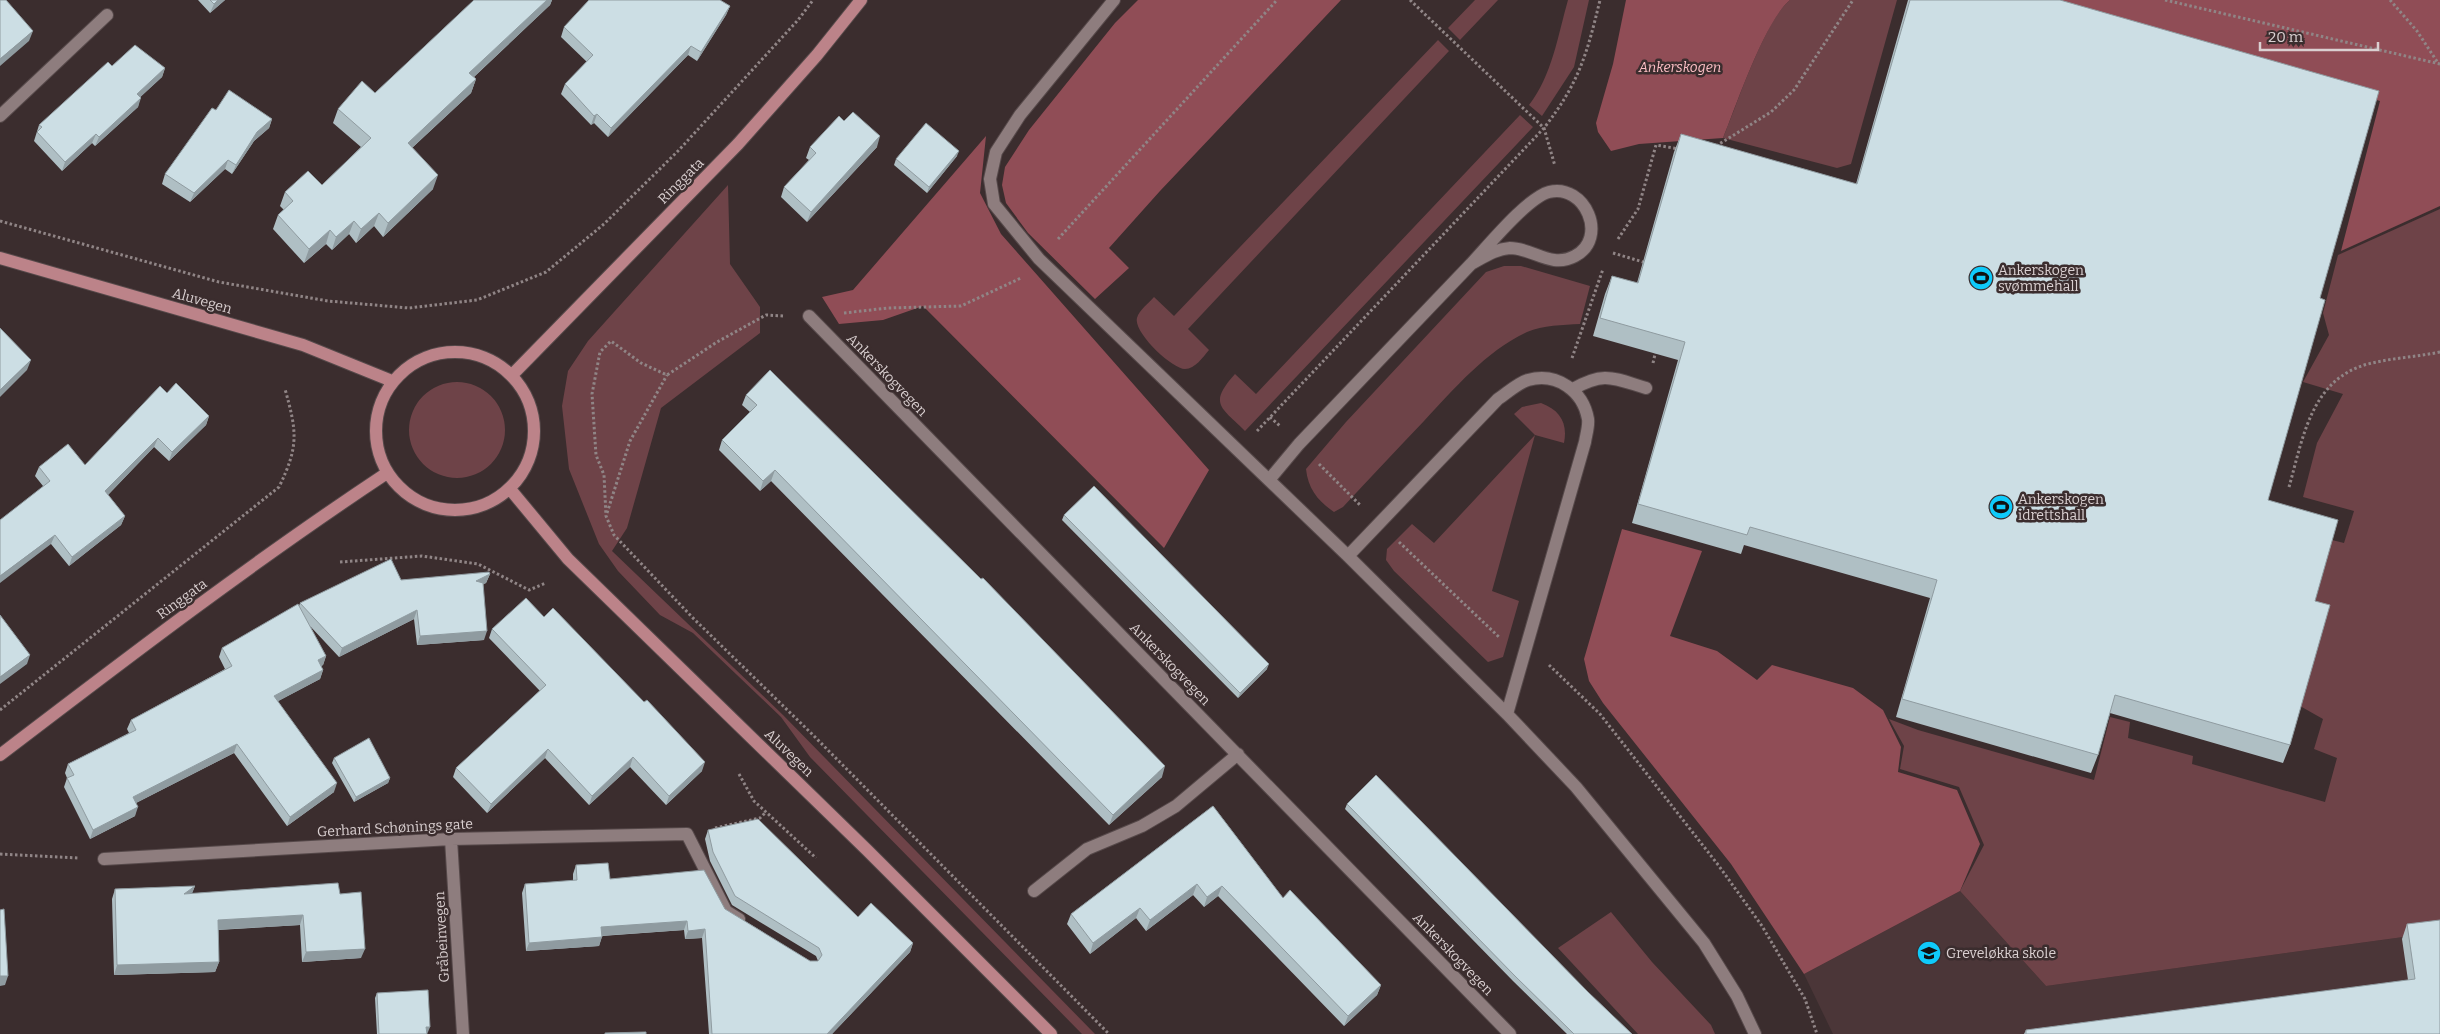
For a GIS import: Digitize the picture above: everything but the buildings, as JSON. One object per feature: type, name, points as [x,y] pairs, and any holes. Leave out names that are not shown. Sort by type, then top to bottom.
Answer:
[{"type":"main road","name":"Ringgata","points":[[512,374],[738,144],[817,55],[861,0]]},
{"type":"main road","name":"Aluvegen","points":[[0,258],[303,345],[392,381]]},
{"type":"main road","points":[[448,351],[463,351],[490,359],[512,374],[530,402],[535,429],[526,467],[510,489],[481,507],[454,511],[418,502],[395,483],[387,473],[379,456],[375,428],[379,406],[392,381],[421,359],[448,351]]},
{"type":"main road","name":"Ringgata","points":[[0,755],[124,660],[302,530],[387,473]]},
{"type":"main road","name":"Aluvegen","points":[[510,489],[568,558],[874,857],[1051,1034]]},
{"type":"street","points":[[1114,0],[1020,115],[996,152],[990,179],[994,204],[1039,259],[1348,556],[1507,714],[1576,787],[1704,943],[1737,996],[1755,1034]]},
{"type":"street","points":[[0,116],[107,15]]},
{"type":"street","points":[[1268,480],[1299,444],[1472,264],[1537,198],[1549,192],[1563,192],[1576,197],[1586,206],[1591,219],[1591,233],[1586,245],[1577,256],[1564,261],[1551,261],[1511,248],[1493,251],[1472,264]]},
{"type":"street","name":"Ankerskogvegen","points":[[809,316],[1510,1034]]},
{"type":"street","points":[[1568,386],[1606,376],[1646,388]]},
{"type":"street","points":[[1348,556],[1498,398],[1527,380],[1550,379],[1568,386],[1583,403],[1588,421],[1585,442],[1507,714]]},
{"type":"street","points":[[1034,891],[1087,849],[1142,826],[1176,806],[1238,754]]},
{"type":"street","points":[[688,834],[726,911],[749,925]]},
{"type":"street","name":"Gerhard Schønings gate","points":[[104,859],[452,839],[688,834]]},
{"type":"street","name":"Gråbeinvegen","points":[[452,839],[463,1034]]},
{"type":"path","points":[[0,221],[219,282],[328,301],[409,308],[477,300],[546,272],[604,224],[679,150],[798,20],[813,0]]},
{"type":"path","points":[[1039,259],[1276,0]]},
{"type":"path","points":[[1410,0],[1544,128],[1563,192]]},
{"type":"path","points":[[1239,452],[1544,128],[1563,104],[1578,77],[1589,44],[1600,0]]},
{"type":"path","points":[[1714,147],[1771,112],[1794,90],[1853,0]]},
{"type":"path","points":[[2165,0],[2440,64]]},
{"type":"path","points":[[2390,0],[2417,31],[2440,64]]},
{"type":"path","points":[[1609,252],[1638,209],[1656,145],[1681,149]]},
{"type":"path","points":[[1568,386],[1596,287]]},
{"type":"path","points":[[611,341],[600,352],[592,394],[596,455],[604,475],[606,516],[614,535],[692,617],[813,735],[1109,1034]]},
{"type":"path","points":[[2289,487],[2306,427],[2315,404],[2326,388],[2341,376],[2367,364],[2440,352]]},
{"type":"path","points":[[606,516],[630,441],[667,375]]},
{"type":"path","points":[[0,710],[279,487],[291,462],[295,426],[285,389]]},
{"type":"path","points":[[1270,417],[1498,636],[1552,667],[1600,714],[1651,777],[1762,926],[1805,999],[1817,1034]]},
{"type":"path","points":[[340,562],[422,556],[478,564],[529,590],[546,583]]},
{"type":"path","points":[[739,774],[754,801],[816,858]]},
{"type":"path","points":[[688,834],[760,818],[766,812]]},
{"type":"path","points":[[0,854],[104,859]]},
{"type":"shaded area","points":[[1475,0],[1498,0],[1460,40],[1448,28]]},
{"type":"shaded area","points":[[1568,0],[1589,0],[1574,67],[1542,116],[1529,105],[1537,94],[1549,68]]},
{"type":"shaded area","points":[[1790,0],[1897,0],[1851,164],[1837,168],[1723,138],[1761,44],[1780,11]]},
{"type":"shaded area","points":[[1438,40],[1449,51],[1188,329],[1209,350],[1195,365],[1185,369],[1163,357],[1147,340],[1137,324],[1138,315],[1142,309],[1154,297],[1174,316]]},
{"type":"shaded area","points":[[1520,115],[1533,127],[1245,431],[1221,405],[1222,392],[1235,374],[1256,394]]},
{"type":"shaded area","points":[[728,185],[730,264],[760,307],[760,333],[661,408],[627,528],[612,551],[783,715],[1095,1034],[1082,1034],[810,757],[781,717],[693,633],[660,615],[618,571],[599,544],[569,469],[562,406],[568,371],[588,341]]},
{"type":"shaded area","points":[[2440,209],[2440,932],[2046,986],[1960,891],[1984,845],[1959,787],[1900,769],[1904,746],[1889,719],[1918,730],[2094,780],[2110,717],[2130,722],[2128,738],[2193,756],[2192,764],[2325,802],[2337,758],[2314,749],[2323,719],[2300,706],[2310,620],[2332,540],[2344,543],[2354,511],[2303,497],[2317,443],[2343,394],[2303,382],[2329,335],[2323,313],[2338,255]]},
{"type":"shaded area","points":[[1504,266],[1521,266],[1590,286],[1580,324],[1533,330],[1498,349],[1459,383],[1343,507],[1334,512],[1315,494],[1309,483],[1306,469],[1346,422],[1486,272]]},
{"type":"shaded area","points":[[457,382],[475,386],[491,396],[501,412],[505,430],[501,448],[491,464],[475,474],[457,478],[439,474],[423,464],[413,448],[409,430],[413,412],[423,396],[439,386]]},
{"type":"shaded area","points":[[1541,403],[1553,409],[1561,418],[1565,429],[1564,443],[1535,435],[1514,414],[1522,407]]},
{"type":"shaded area","points":[[1535,435],[1492,591],[1519,601],[1503,657],[1488,662],[1394,571],[1386,560],[1387,549],[1412,524],[1434,543]]},
{"type":"shaded area","name":"Greveløkka skole","points":[[1960,891],[2046,986],[2440,932],[2440,1034],[1833,1034],[1804,974]]},
{"type":"shaded area","points":[[1611,912],[1652,962],[1711,1025],[1715,1034],[1638,1034],[1558,948]]},
{"type":"green space","points":[[1138,0],[1341,0],[1160,191],[1109,248],[1129,268],[1095,299],[1028,233],[1006,203],[1002,185],[1005,167],[1029,130],[1115,23]]},
{"type":"green space","name":"Ankerskogen","points":[[1626,0],[1790,0],[1780,11],[1761,44],[1723,138],[1639,144],[1611,151],[1598,132],[1596,123],[1613,64]]},
{"type":"green space","points":[[2031,0],[2440,0],[2440,206],[2341,251],[2380,101]]},
{"type":"green space","points":[[986,136],[980,193],[1001,234],[1209,470],[1164,548],[923,306],[883,320],[839,324],[822,297],[853,290]]},
{"type":"green space","points":[[1622,529],[1702,551],[1670,636],[1717,651],[1757,680],[1772,665],[1853,688],[1883,710],[1901,747],[1898,772],[1957,790],[1980,844],[1960,891],[1804,974],[1731,864],[1603,703],[1589,681],[1584,659]]},
{"type":"place","name":"Ankerskogen svømmehall","points":[[1981,278]]},
{"type":"place","name":"Ankerskogen idrettshall","points":[[2001,507]]},
{"type":"place","name":"Greveløkka skole","points":[[1929,953]]}]
